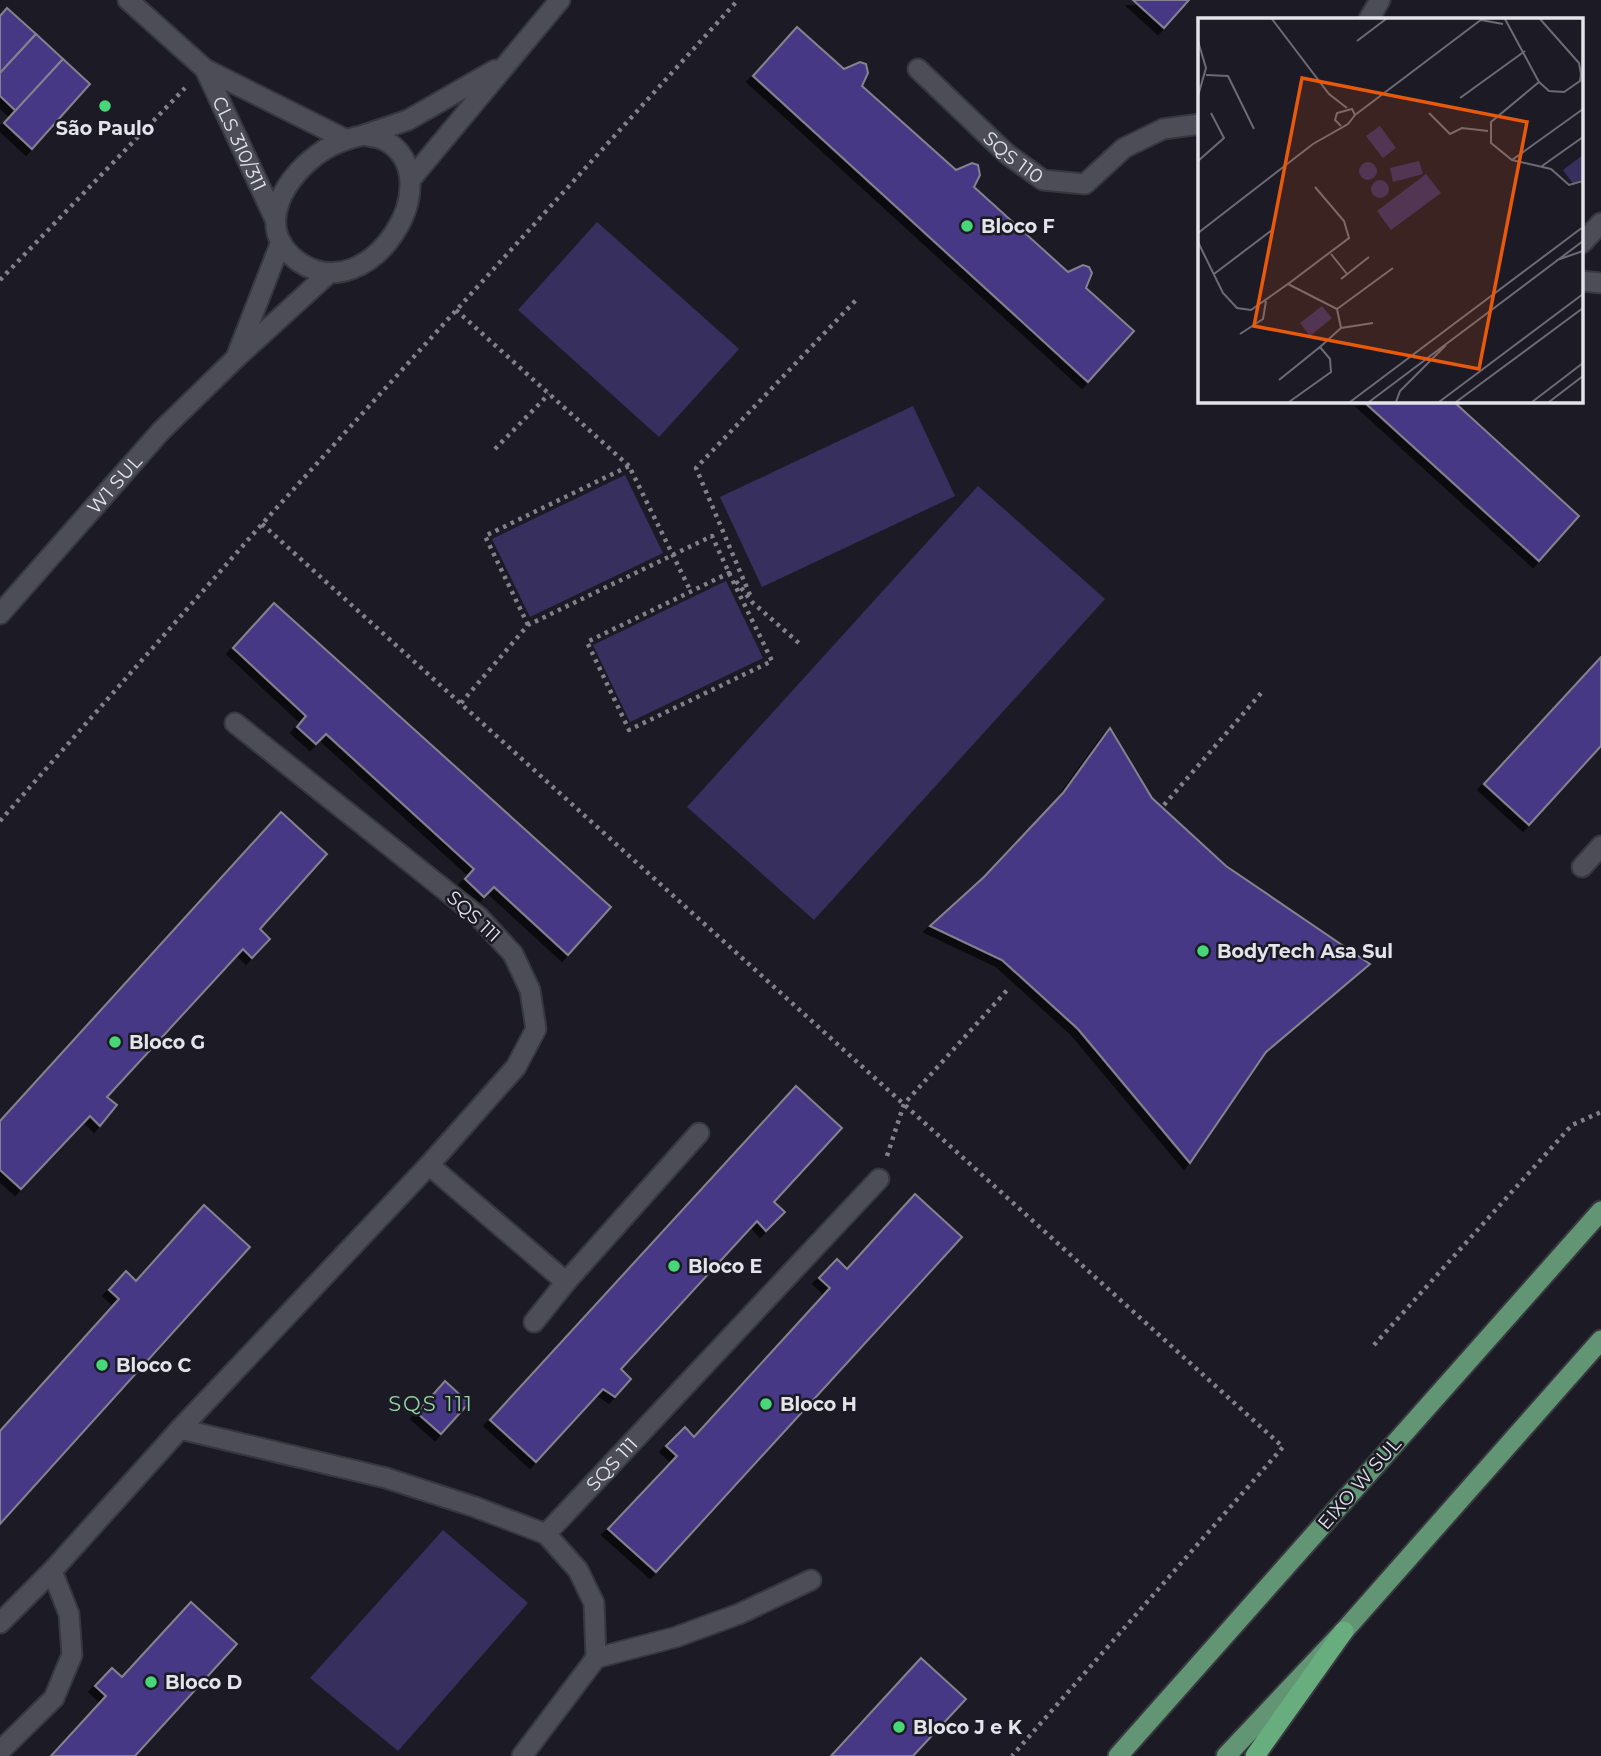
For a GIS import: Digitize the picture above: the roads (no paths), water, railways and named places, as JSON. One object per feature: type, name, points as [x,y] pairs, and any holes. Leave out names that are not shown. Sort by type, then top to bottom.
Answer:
[{"type":"highway","points":[[1255,1756],[1344,1630]]},
{"type":"main road","name":"EIXO W SUL","points":[[1118,1756],[1601,1211]]},
{"type":"main road","points":[[1226,1756],[1344,1630],[1601,1340]]},
{"type":"street","name":"CLS 310/311","points":[[128,0],[205,69],[354,137]]},
{"type":"street","points":[[411,179],[560,0]]},
{"type":"street","points":[[1370,18],[1380,0]]},
{"type":"street","points":[[354,137],[384,140],[397,150],[411,179],[407,207],[397,231],[378,253],[356,269],[329,273],[309,269],[293,257],[281,242],[274,217],[285,189],[302,169],[323,151],[354,137],[408,120],[505,64]]},
{"type":"street","name":"CLS 310/311","points":[[205,69],[274,217]]},
{"type":"street","name":"SQS 110","points":[[918,69],[1007,154],[1043,180],[1085,184],[1125,148],[1163,129],[1198,124]]},
{"type":"street","points":[[1584,241],[1601,223]]},
{"type":"street","name":"W1 SUL","points":[[235,359],[281,242]]},
{"type":"street","name":"W1 SUL","points":[[0,614],[161,431],[329,273]]},
{"type":"street","name":"SQS 111","points":[[0,1623],[52,1571],[180,1429],[429,1165],[516,1067],[536,1029],[530,990],[513,954],[480,917],[235,723]]},
{"type":"street","points":[[1583,867],[1601,846]]},
{"type":"street","points":[[534,1322],[566,1282],[699,1133]]},
{"type":"street","points":[[429,1165],[566,1282]]},
{"type":"street","name":"SQS 111","points":[[546,1534],[879,1179]]},
{"type":"street","points":[[180,1429],[386,1478],[546,1534],[578,1570],[594,1603],[597,1658]]},
{"type":"street","points":[[0,1751],[54,1698],[72,1655],[69,1614],[52,1571]]},
{"type":"street","points":[[522,1756],[597,1658],[676,1637],[739,1614],[811,1580]]},
{"type":"place","name":"São Paulo","points":[[105,106]]},
{"type":"place","name":"Bloco F","points":[[967,226]]},
{"type":"place","name":"BodyTech Asa Sul","points":[[1203,951]]},
{"type":"place","name":"Bloco G","points":[[115,1042]]},
{"type":"place","name":"Bloco E","points":[[674,1266]]},
{"type":"place","name":"Bloco C","points":[[102,1365]]},
{"type":"place","name":"Bloco H","points":[[766,1404]]},
{"type":"place","name":"Bloco D","points":[[151,1682]]},
{"type":"place","name":"Bloco J e K","points":[[899,1727]]},
{"type":"district","name":"SQS 111","points":[[431,1404]]}]
